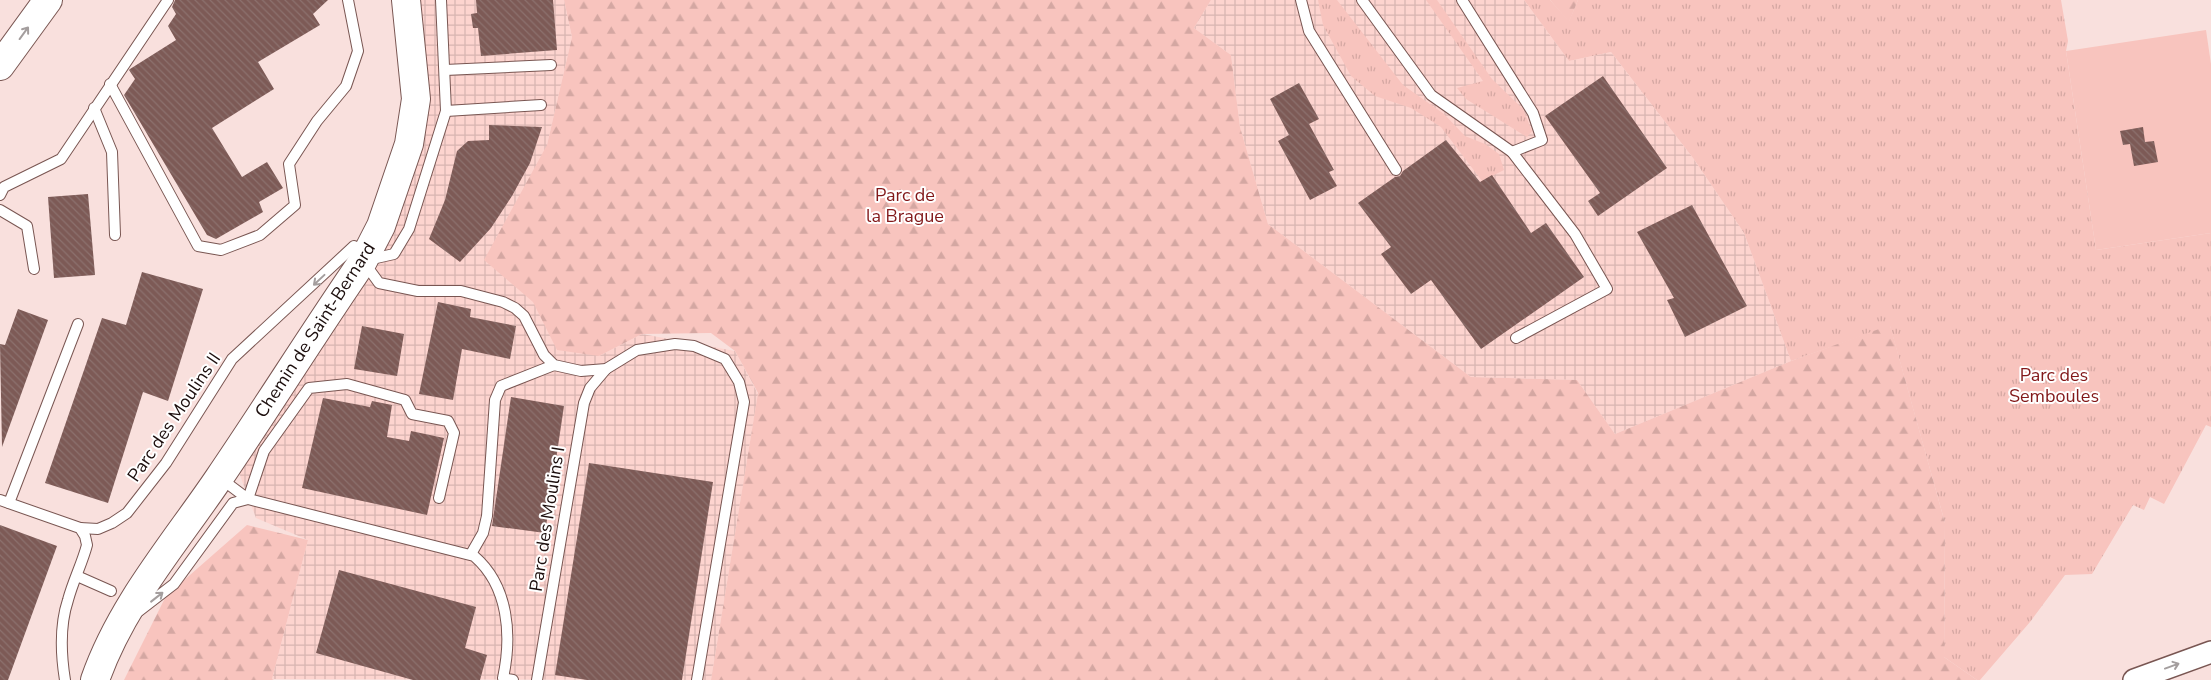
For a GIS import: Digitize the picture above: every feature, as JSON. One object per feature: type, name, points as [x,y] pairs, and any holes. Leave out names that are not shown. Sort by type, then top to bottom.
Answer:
[{"type":"main road","points":[[0,66],[48,0]]},
{"type":"main road","name":"Chemin de Saint-Bernard","points":[[359,253],[386,171],[400,100],[393,0]]},
{"type":"main road","name":"Chemin de Saint-Bernard","points":[[95,680],[118,627],[123,595],[146,569],[187,497],[217,465],[359,253],[381,226],[409,144],[416,99],[406,0]]},
{"type":"street","points":[[2134,680],[2211,653]]},
{"type":"lane","points":[[0,195],[4,187],[61,159],[168,0]]},
{"type":"lane","points":[[110,84],[198,246],[221,250],[260,235],[295,205],[289,164],[317,121],[346,86],[358,51],[348,0]]},
{"type":"lane","points":[[359,253],[394,254],[409,229],[446,111],[442,0]]},
{"type":"lane","points":[[1301,0],[1310,31],[1396,170]]},
{"type":"lane","points":[[1362,0],[1431,96],[1512,152],[1575,234],[1606,289],[1516,338]]},
{"type":"lane","points":[[1462,0],[1533,113],[1542,140],[1512,152]]},
{"type":"lane","points":[[445,70],[551,65]]},
{"type":"lane","points":[[446,111],[541,105]]},
{"type":"lane","points":[[94,108],[112,152],[115,235]]},
{"type":"lane","points":[[0,210],[27,226],[34,268]]},
{"type":"lane","points":[[359,253],[379,284],[418,291],[461,291],[503,302],[515,308],[524,316],[544,355],[554,365],[580,371],[606,369],[637,350],[675,344],[694,346],[725,359],[739,382],[744,402],[697,680]]},
{"type":"lane","name":"Parc des Moulins II","points":[[4,501],[80,528],[98,529],[112,523],[127,513],[166,463],[232,359],[359,253]]},
{"type":"lane","points":[[4,501],[78,324]]},
{"type":"lane","points":[[118,627],[174,584],[234,503],[248,499],[471,554],[483,533],[487,516],[495,400],[501,386],[554,365]]},
{"type":"lane","name":"Parc des Moulins I","points":[[537,680],[584,403],[590,388],[606,369]]},
{"type":"lane","points":[[248,499],[264,451],[309,388],[347,384],[405,400],[412,414],[448,421],[454,433],[440,498]]},
{"type":"lane","points":[[217,465],[248,499]]},
{"type":"lane","points":[[65,680],[62,653],[63,621],[67,600],[87,545],[86,536],[80,528]]},
{"type":"lane","name":"Parc des Moulins I","points":[[471,554],[485,565],[499,589],[508,633],[506,679]]},
{"type":"lane","points":[[77,576],[123,595]]},
{"type":"shaded area","points":[[414,0],[564,0],[572,37],[547,145],[599,356],[642,334],[735,351],[758,394],[711,680],[272,679],[308,540],[256,518],[238,470],[387,232]]},
{"type":"shaded area","points":[[1211,0],[1524,0],[1569,61],[1611,52],[1693,158],[1744,233],[1791,361],[1615,434],[1577,380],[1471,377],[1268,224],[1240,127],[1231,55],[1194,28]]},
{"type":"green space","name":"Parc de la Brague","points":[[564,0],[1211,0],[1194,28],[1231,55],[1240,127],[1268,224],[1471,377],[1577,380],[1615,434],[1791,361],[1890,325],[1945,523],[1944,657],[1977,680],[711,680],[758,393],[735,351],[711,333],[642,334],[599,356],[557,350],[533,302],[484,260],[547,145],[572,37]]},
{"type":"green space","points":[[1318,0],[1337,0],[1403,85],[1444,114],[1465,136],[1485,144],[1499,154],[1504,170],[1482,181],[1441,127],[1411,108],[1375,96],[1351,76],[1323,25]]},
{"type":"green space","points":[[1426,0],[1437,0],[1492,79],[1523,109],[1532,131],[1527,137],[1466,99],[1457,88],[1483,81]]},
{"type":"green space","name":"Parc des Semboules","points":[[1524,0],[1550,0],[1569,21],[1578,0],[2061,0],[2068,41],[2066,51],[2096,250],[2211,233],[2211,427],[2206,425],[2164,504],[2150,497],[2144,510],[2133,505],[2092,574],[2065,575],[2030,622],[1980,680],[1977,680],[1944,657],[1945,523],[1890,326],[1791,361],[1744,233],[1693,158],[1611,52],[1569,61]]},
{"type":"green space","points":[[1550,0],[1578,0],[1569,22]]},
{"type":"green space","points":[[2206,30],[2211,64],[2211,233],[2096,250],[2066,51]]},
{"type":"green space","points":[[247,525],[308,540],[272,679],[274,680],[124,680],[166,596]]},
{"type":"building","points":[[175,0],[328,0],[313,14],[320,25],[258,62],[274,89],[212,128],[242,177],[267,162],[283,188],[259,202],[263,212],[216,239],[207,235],[124,95],[135,79],[129,70],[176,40],[168,26],[176,14],[172,7]]},
{"type":"building","points":[[476,0],[553,0],[557,50],[481,56],[478,28],[473,28],[471,14],[477,13]]},
{"type":"building","points":[[1603,76],[1667,168],[1598,216],[1588,201],[1600,193],[1545,116]]},
{"type":"building","points":[[1299,83],[1319,119],[1309,124],[1334,170],[1329,172],[1337,186],[1310,200],[1278,141],[1289,135],[1270,99]]},
{"type":"building","points":[[489,125],[542,127],[530,163],[512,196],[491,228],[460,262],[429,239],[445,200],[457,151],[468,141],[489,140]]},
{"type":"building","points":[[2143,127],[2145,142],[2154,141],[2158,162],[2134,166],[2130,144],[2123,145],[2120,131]]},
{"type":"building","points":[[1446,140],[1480,182],[1492,175],[1531,233],[1546,223],[1584,277],[1481,349],[1431,280],[1411,294],[1381,254],[1391,247],[1358,203],[1395,177],[1400,176],[1403,171]]},
{"type":"building","points":[[88,194],[95,275],[54,278],[48,197]]},
{"type":"building","points":[[1692,205],[1747,306],[1685,337],[1667,300],[1674,298],[1637,232]]},
{"type":"building","points":[[142,272],[203,289],[168,401],[143,392],[108,503],[45,483],[102,318],[126,325]]},
{"type":"building","points":[[438,302],[471,309],[470,317],[516,326],[510,359],[462,349],[453,400],[419,394]]},
{"type":"building","points":[[18,309],[48,320],[2,447],[0,344],[5,345]]},
{"type":"building","points":[[362,326],[404,334],[397,376],[354,369]]},
{"type":"building","points":[[511,397],[564,406],[545,533],[492,526]]},
{"type":"building","points":[[323,398],[370,407],[372,401],[392,405],[387,437],[409,441],[411,431],[444,438],[427,515],[302,488]]},
{"type":"building","points":[[589,463],[713,482],[682,680],[587,680],[555,675]]},
{"type":"building","points":[[0,525],[57,546],[8,680],[0,680]]},
{"type":"building","points":[[339,570],[476,607],[465,648],[487,655],[480,680],[413,680],[316,653]]}]
